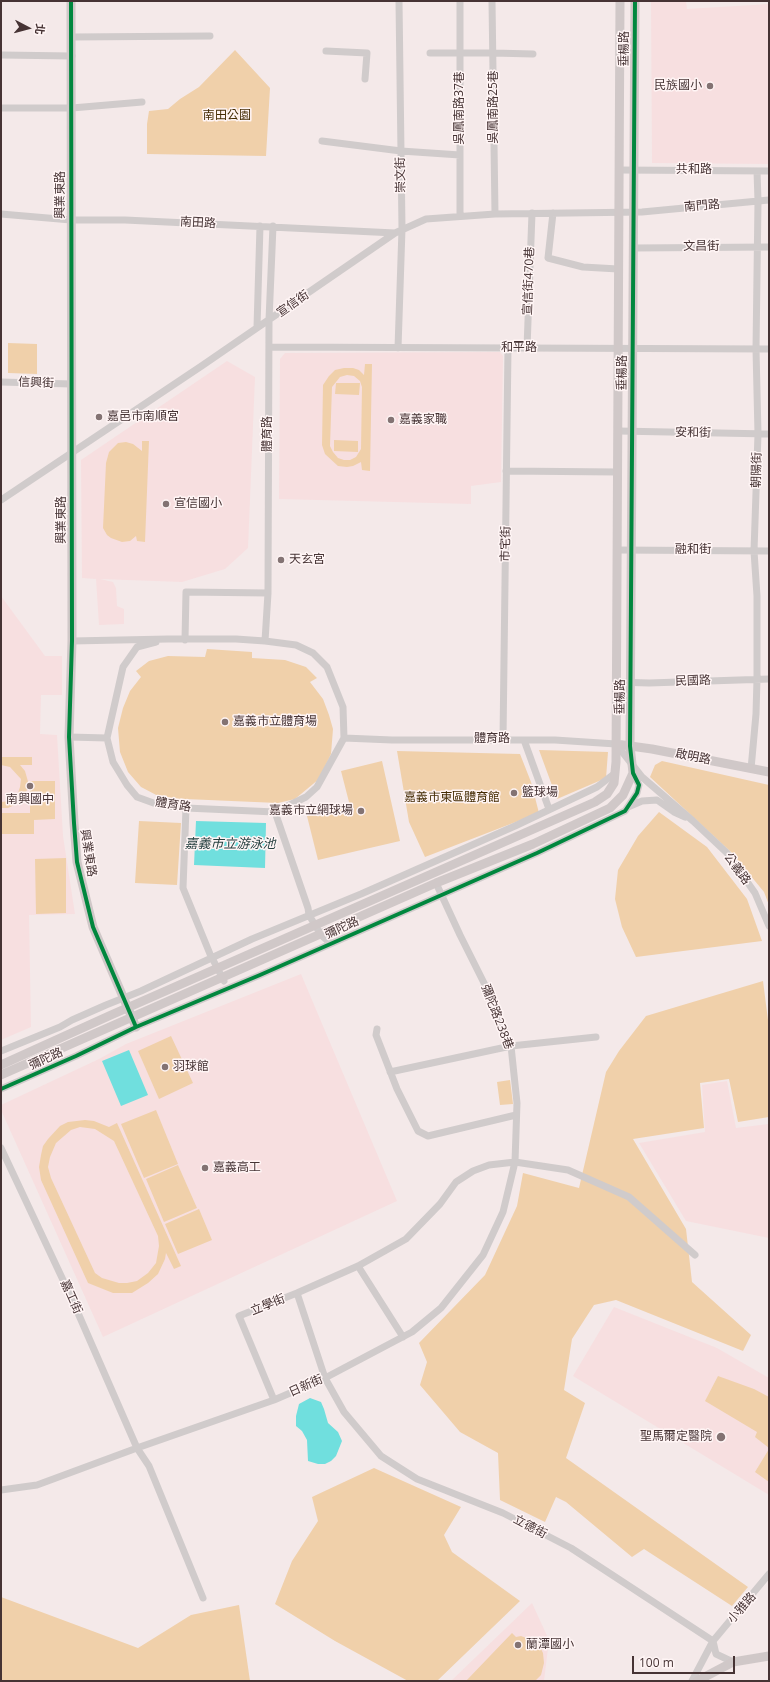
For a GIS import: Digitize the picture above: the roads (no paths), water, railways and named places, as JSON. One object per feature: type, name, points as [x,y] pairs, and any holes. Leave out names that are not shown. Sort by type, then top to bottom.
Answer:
[{"type":"street","name":"興業東路","points":[[71,1],[72,641],[69,737],[78,862],[93,927],[136,1027]]},
{"type":"street","name":"崇文街","points":[[398,348],[402,229],[399,1]]},
{"type":"street","name":"吳鳳南路37巷","points":[[460,1],[460,215]]},
{"type":"street","name":"吳鳳南路25巷","points":[[492,1],[495,214]]},
{"type":"street","name":"垂楊路","points":[[616,744],[620,1]]},
{"type":"street","name":"垂楊路","points":[[630,746],[636,1]]},
{"type":"street","points":[[72,37],[210,36]]},
{"type":"street","points":[[326,51],[367,53],[365,79]]},
{"type":"street","points":[[430,53],[533,54]]},
{"type":"street","points":[[2,55],[72,56]]},
{"type":"street","points":[[2,108],[72,108],[142,102]]},
{"type":"street","points":[[322,141],[401,151],[460,155]]},
{"type":"street","name":"共和路","points":[[619,170],[769,171]]},
{"type":"street","name":"朝陽街","points":[[751,769],[756,714],[757,679],[754,551],[758,434],[756,349],[758,171]]},
{"type":"street","name":"南門路","points":[[619,212],[769,200]]},
{"type":"street","name":"宣信街","points":[[1,500],[402,229],[426,219],[460,215],[619,212]]},
{"type":"street","name":"宣信街470巷","points":[[527,348],[532,213]]},
{"type":"street","points":[[553,213],[548,258],[583,267],[618,269]]},
{"type":"street","name":"南田路","points":[[1,214],[71,220],[125,220],[395,233]]},
{"type":"street","points":[[257,327],[260,226]]},
{"type":"street","name":"體育路","points":[[265,641],[268,593],[269,320],[273,226]]},
{"type":"street","name":"文昌街","points":[[634,248],[769,247]]},
{"type":"street","name":"和平路","points":[[269,347],[633,347],[769,349]]},
{"type":"street","name":"市宅街","points":[[503,739],[508,348]]},
{"type":"street","name":"信興街","points":[[1,382],[71,384]]},
{"type":"street","name":"安和街","points":[[618,431],[769,434]]},
{"type":"street","points":[[506,471],[617,472]]},
{"type":"street","name":"融和街","points":[[617,550],[769,551]]},
{"type":"street","points":[[185,640],[186,592],[268,593]]},
{"type":"street","name":"體育路","points":[[72,641],[168,639],[265,641],[296,645],[313,653],[327,667],[343,707],[344,738],[317,787],[301,800],[275,812],[186,808],[159,805],[138,797],[127,785],[113,762],[107,738],[123,668],[137,647],[168,639]]},
{"type":"street","name":"民國路","points":[[616,682],[769,679]]},
{"type":"street","points":[[69,737],[107,738]]},
{"type":"street","name":"體育路","points":[[344,738],[392,740],[503,739],[616,744]]},
{"type":"street","points":[[524,740],[549,809]]},
{"type":"street","name":"啟明路","points":[[616,744],[652,749],[769,772]]},
{"type":"street","name":"公義路","points":[[616,744],[633,769],[693,821],[727,853],[755,893],[769,926]]},
{"type":"street","name":"彌陀路","points":[[1,1065],[595,802],[607,794],[614,783],[616,744]]},
{"type":"street","name":"彌陀路","points":[[1,1089],[81,1054],[136,1027],[227,987],[260,975],[267,970],[562,841],[625,811],[637,793],[639,785],[633,769],[630,746]]},
{"type":"street","name":"彌陀路","points":[[1,1075],[263,961],[436,883],[533,844],[610,808],[623,795],[633,769]]},
{"type":"street","name":"彌陀路","points":[[1,1052],[65,1020],[124,998],[211,955],[252,939],[308,911],[361,894],[515,826],[597,787],[614,774]]},
{"type":"street","name":"公義路","points":[[628,807],[642,801],[657,800],[674,812],[693,821]]},
{"type":"street","points":[[186,808],[183,888],[211,955],[227,987]]},
{"type":"street","points":[[275,812],[308,911],[321,935],[330,943]]},
{"type":"street","name":"彌陀路238巷","points":[[436,883],[488,990],[511,1046],[517,1103],[515,1162]]},
{"type":"street","points":[[252,939],[267,970]]},
{"type":"street","points":[[65,1020],[81,1054]]},
{"type":"street","points":[[377,1029],[376,1035],[390,1072],[418,1131],[428,1136],[516,1115]]},
{"type":"street","points":[[390,1072],[511,1046],[596,1037]]},
{"type":"street","name":"嘉工街","points":[[1,1148],[71,1297],[136,1448],[149,1466],[203,1598]]},
{"type":"street","name":"立學街","points":[[274,1400],[239,1316],[358,1266],[406,1238],[440,1204],[456,1182],[473,1171],[489,1165],[515,1162],[568,1170],[628,1197],[695,1255]]},
{"type":"street","name":"日新街","points":[[1,1490],[37,1485],[136,1448],[274,1400],[325,1378],[403,1337],[441,1308],[483,1255],[503,1212],[515,1162]]},
{"type":"street","points":[[358,1266],[403,1337]]},
{"type":"street","name":"立德街","points":[[296,1293],[325,1378],[344,1412],[381,1456],[417,1479],[503,1513],[571,1548],[714,1641]]},
{"type":"street","name":"小雅路","points":[[714,1641],[769,1574]]},
{"type":"street","points":[[714,1641],[716,1654],[733,1662]]},
{"type":"street","points":[[692,1681],[714,1641]]},
{"type":"street","points":[[696,1681],[733,1662],[769,1656]]},
{"type":"water","name":"嘉義市立游泳池","points":[[196,821],[266,823],[265,868],[194,865]]},
{"type":"water","points":[[129,1050],[148,1095],[121,1106],[102,1061]]},
{"type":"water","points":[[310,1398],[321,1402],[328,1423],[338,1432],[342,1441],[336,1456],[325,1464],[318,1464],[308,1461],[307,1440],[302,1431],[296,1426],[296,1416],[299,1404]]},
{"type":"place","name":"民族國小","points":[[710,86]]},
{"type":"place","name":"嘉邑市南順宮","points":[[99,417]]},
{"type":"place","name":"嘉義家職","points":[[391,420]]},
{"type":"place","name":"宣信國小","points":[[166,504]]},
{"type":"place","name":"天玄宮","points":[[281,560]]},
{"type":"place","name":"嘉義市立體育場","points":[[225,722]]},
{"type":"place","name":"南興國中","points":[[30,786]]},
{"type":"place","name":"籃球場","points":[[514,793]]},
{"type":"place","name":"嘉義市立網球場","points":[[361,811]]},
{"type":"place","name":"羽球館","points":[[165,1067]]},
{"type":"place","name":"嘉義高工","points":[[205,1168]]},
{"type":"place","name":"聖馬爾定醫院","points":[[721,1437]]},
{"type":"place","name":"蘭潭國小","points":[[518,1645]]},
{"type":"park label","name":"南田公園","points":[[227,116]]},
{"type":"park label","name":"嘉義市東區體育館","points":[[452,798]]}]
